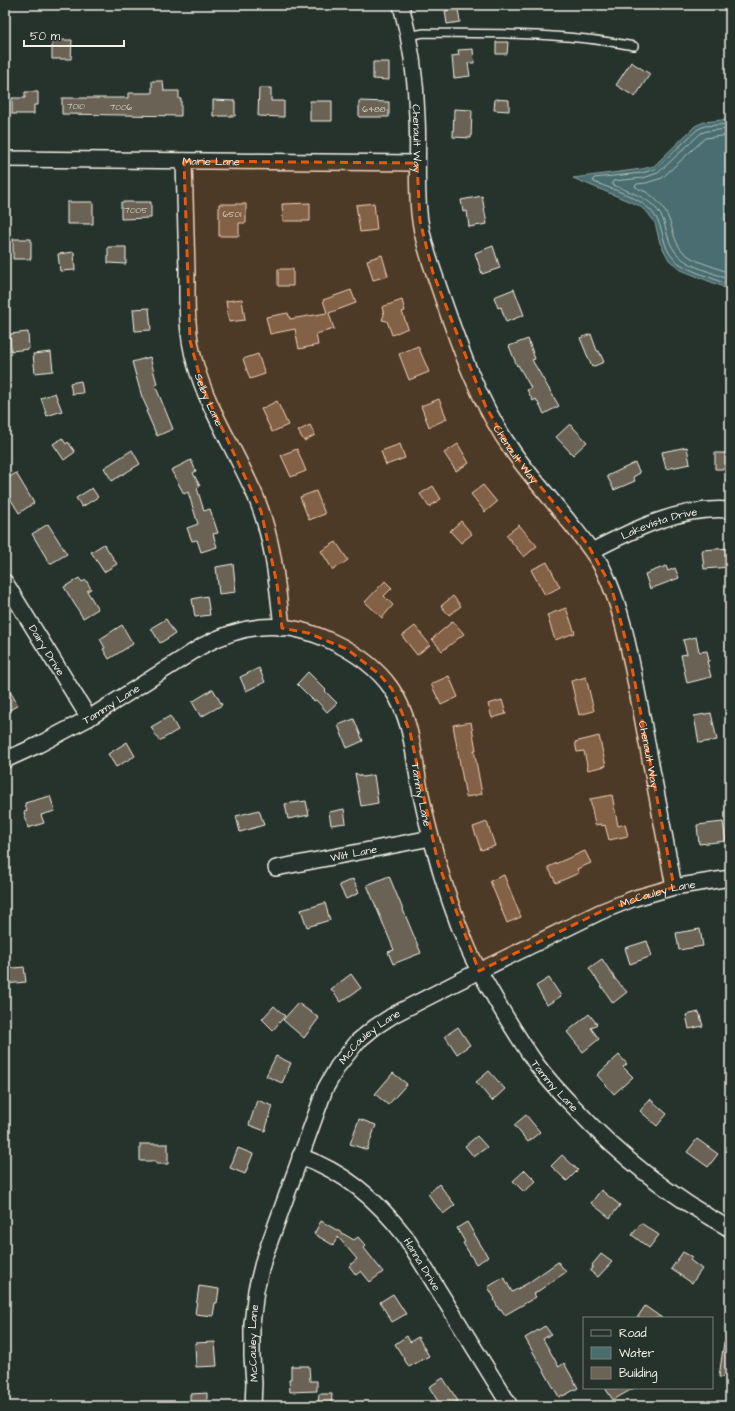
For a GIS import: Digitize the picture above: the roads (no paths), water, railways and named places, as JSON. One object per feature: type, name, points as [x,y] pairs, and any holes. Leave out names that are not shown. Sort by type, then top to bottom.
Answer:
[{"type":"street","name":"Chenault Way","points":[[401,5],[414,71],[418,120],[417,164],[420,221],[433,273],[471,375],[486,407],[514,454],[592,551],[611,586],[629,652],[674,887]]},
{"type":"street","name":"Marie Lane","points":[[5,159],[417,164]]},
{"type":"street","name":"Selby Lane","points":[[184,161],[187,314],[192,348],[203,388],[220,426],[251,484],[261,511],[270,542],[282,628]]},
{"type":"street","name":"Lakevista Drive","points":[[592,551],[649,524],[675,516],[700,511],[730,510]]},
{"type":"street","name":"Dairy Drive","points":[[5,582],[89,718]]},
{"type":"street","name":"Tammy Lane","points":[[5,760],[38,745],[89,718],[202,646],[221,636],[241,630],[262,627],[282,628],[308,633],[347,649],[375,670],[392,689],[403,709],[410,732],[419,786],[431,838],[450,902],[479,971],[506,1018],[538,1066],[592,1128],[626,1159],[660,1186],[697,1211],[730,1229]]},
{"type":"street","name":"Wilt Lane","points":[[276,868],[431,838]]},
{"type":"street","name":"McCauley Lane","points":[[253,1406],[254,1383],[252,1324],[256,1290],[264,1258],[325,1089],[338,1066],[358,1041],[376,1026],[394,1014],[600,912],[635,898],[674,887],[730,878]]},
{"type":"street","name":"Hanna Drive","points":[[300,1156],[328,1168],[350,1181],[371,1197],[389,1216],[405,1236],[510,1406]]},
{"type":"lane","points":[[408,36],[424,34],[547,34],[603,40],[634,46]]},
{"type":"water","points":[[730,120],[730,291],[681,270],[669,260],[660,243],[655,223],[648,213],[638,205],[573,178],[642,169],[654,166],[695,126],[704,122]]}]
